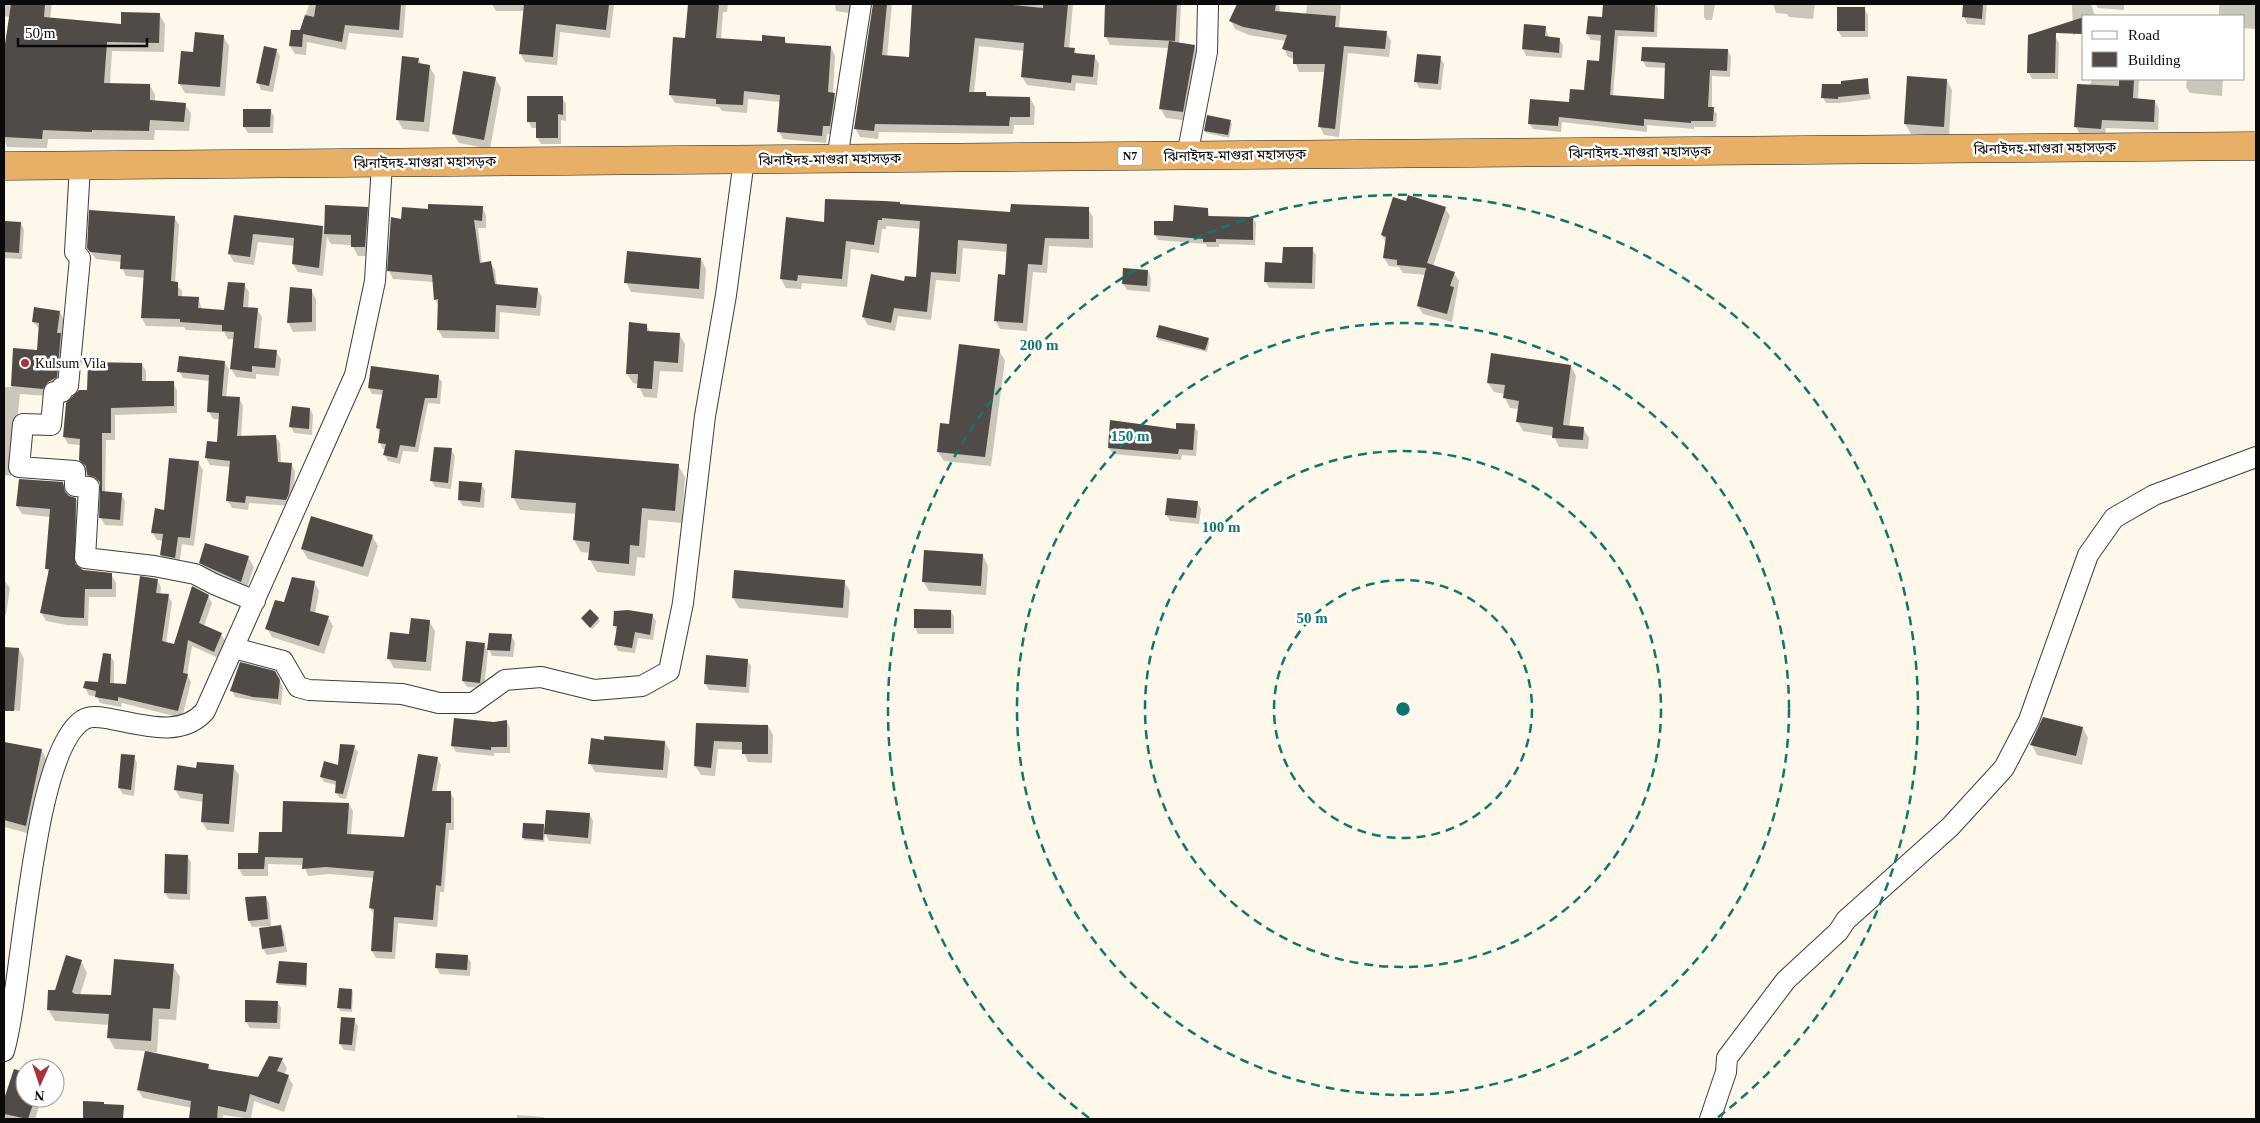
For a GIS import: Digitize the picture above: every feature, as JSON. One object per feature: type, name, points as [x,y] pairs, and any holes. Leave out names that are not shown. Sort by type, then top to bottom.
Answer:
[{"type":"highway","name":"ঝিনাইদহ-মাগুরা মহাসড়ক","points":[[4,166],[2256,146]]},
{"type":"street","points":[[838,159],[861,4]]},
{"type":"street","points":[[1187,156],[1207,52],[1208,4]]},
{"type":"street","points":[[234,648],[283,661],[298,687],[309,690],[402,694],[439,703],[472,703],[505,680],[541,677],[594,690],[642,686],[670,671],[683,603],[705,416],[727,286],[744,160]]},
{"type":"street","points":[[4,1051],[21,932],[41,821],[64,744],[74,728],[85,718],[99,717],[165,728],[196,721],[205,711],[355,375],[375,281],[382,163]]},
{"type":"street","points":[[80,166],[74,252],[80,258],[79,279],[68,386],[62,387],[62,392],[54,392],[51,425],[23,424],[20,467],[75,472],[75,486],[89,487],[85,558],[154,566],[195,574],[223,589],[254,601]]},
{"type":"street","points":[[1710,1119],[1726,1072],[1727,1058],[1786,980],[1838,932],[1853,914],[1950,827],[2004,768],[2029,720],[2088,555],[2114,518],[2154,495],[2256,457]]},
{"type":"building","points":[[11,4],[45,4],[44,17],[121,24],[121,12],[160,13],[159,43],[107,42],[104,83],[150,84],[150,100],[186,103],[184,122],[150,120],[149,131],[92,130],[92,132],[43,130],[42,139],[4,137],[5,44]]},
{"type":"building","points":[[316,4],[401,4],[399,30],[345,25],[342,42],[303,34],[302,47],[289,46],[291,30],[300,30],[305,15],[314,17]]},
{"type":"building","points":[[524,4],[609,4],[606,30],[556,24],[553,57],[519,54]]},
{"type":"building","points":[[688,4],[719,4],[716,38],[762,41],[762,35],[785,37],[785,43],[831,46],[828,92],[835,93],[830,126],[823,126],[822,136],[777,132],[780,95],[744,91],[743,105],[716,104],[716,99],[669,95],[673,37],[685,38]]},
{"type":"building","points":[[873,4],[887,4],[882,55],[909,57],[912,4],[1003,4],[1043,8],[1043,4],[1068,4],[1064,47],[1075,48],[1074,53],[1095,55],[1093,77],[1072,75],[1071,83],[1021,77],[1024,43],[975,38],[969,92],[986,92],[986,96],[1030,97],[1030,117],[1010,117],[1009,126],[875,124],[874,131],[854,129]]},
{"type":"building","points":[[1105,4],[1177,4],[1175,41],[1104,37]]},
{"type":"building","points":[[1237,4],[1276,4],[1275,11],[1336,16],[1335,27],[1387,31],[1385,49],[1344,46],[1335,129],[1318,127],[1325,64],[1293,64],[1293,52],[1282,49],[1287,35],[1243,27],[1229,21]]},
{"type":"building","points":[[1603,4],[1655,4],[1654,32],[1615,30],[1610,95],[1664,99],[1665,63],[1641,61],[1642,47],[1728,49],[1727,71],[1710,70],[1708,107],[1714,107],[1713,121],[1691,121],[1691,123],[1644,119],[1644,126],[1559,117],[1558,126],[1528,124],[1530,99],[1569,102],[1570,89],[1584,90],[1587,60],[1599,61],[1601,35],[1586,34],[1588,16],[1602,17]]},
{"type":"building","points":[[1963,4],[1983,4],[1982,19],[1962,17]]},
{"type":"building","points":[[1837,7],[1865,7],[1865,31],[1837,31]]},
{"type":"building","points":[[2082,18],[2082,34],[2056,33],[2055,73],[2027,73],[2028,35]]},
{"type":"building","points":[[1524,24],[1546,26],[1545,36],[1560,38],[1559,53],[1522,49]]},
{"type":"building","points":[[195,32],[224,35],[220,87],[178,84],[181,51],[193,52]]},
{"type":"building","points":[[1169,41],[1195,45],[1183,112],[1159,109]]},
{"type":"building","points":[[264,46],[277,49],[269,86],[256,83]]},
{"type":"building","points":[[1417,54],[1441,56],[1438,84],[1414,82]]},
{"type":"building","points":[[402,56],[419,58],[418,63],[430,65],[424,122],[396,120]]},
{"type":"building","points":[[463,71],[496,77],[484,140],[452,134]]},
{"type":"building","points":[[1907,76],[1947,79],[1944,127],[1904,124]]},
{"type":"building","points":[[1868,78],[1869,94],[1838,97],[1838,99],[1821,98],[1822,84],[1841,84],[1841,81]]},
{"type":"building","points":[[2119,80],[2134,80],[2133,98],[2155,100],[2154,122],[2102,120],[2101,129],[2074,127],[2077,84],[2119,86]]},
{"type":"building","points":[[527,96],[563,96],[563,115],[558,114],[558,138],[536,138],[536,122],[527,122]]},
{"type":"building","points":[[243,109],[271,109],[270,127],[243,127]]},
{"type":"building","points":[[1207,115],[1231,120],[1228,135],[1204,131]]},
{"type":"building","points":[[1408,195],[1446,207],[1427,263],[1455,272],[1450,286],[1454,287],[1447,314],[1417,306],[1427,264],[1426,268],[1397,265],[1397,260],[1383,258],[1386,237],[1381,235],[1393,197],[1406,201]]},
{"type":"building","points":[[825,199],[900,202],[900,204],[1010,212],[1011,204],[1089,207],[1089,239],[1045,238],[1042,265],[1028,264],[1023,323],[994,321],[998,274],[1005,275],[1007,244],[958,240],[956,274],[931,272],[927,312],[894,308],[891,323],[862,317],[871,274],[904,281],[905,276],[916,277],[920,221],[882,218],[882,220],[878,220],[874,245],[846,241],[842,279],[798,275],[797,281],[780,279],[786,217],[824,222]]},
{"type":"building","points":[[428,204],[483,206],[482,221],[474,220],[480,263],[491,261],[495,284],[538,288],[536,308],[496,305],[495,332],[437,330],[438,299],[434,300],[432,275],[387,271],[391,217],[401,219],[402,207],[428,209]]},
{"type":"building","points":[[325,205],[368,207],[365,247],[351,247],[351,235],[324,234]]},
{"type":"building","points":[[1174,205],[1208,208],[1208,216],[1253,217],[1253,240],[1216,239],[1216,242],[1203,242],[1203,239],[1154,235],[1154,221],[1173,221]]},
{"type":"building","points":[[89,210],[175,216],[171,281],[178,282],[178,296],[199,297],[198,308],[224,310],[228,282],[245,283],[243,307],[258,308],[254,348],[277,350],[275,368],[252,366],[252,372],[230,369],[234,332],[222,331],[222,325],[180,322],[180,319],[141,318],[144,270],[120,269],[121,255],[90,252],[87,248]]},
{"type":"building","points":[[234,215],[323,226],[319,268],[292,264],[294,238],[253,234],[250,257],[228,254]]},
{"type":"building","points":[[4,221],[21,222],[19,253],[4,252]]},
{"type":"building","points":[[1283,247],[1313,247],[1312,283],[1264,282],[1265,262],[1282,263]]},
{"type":"building","points":[[627,251],[701,258],[699,289],[624,283]]},
{"type":"building","points":[[1123,268],[1148,270],[1147,286],[1122,284]]},
{"type":"building","points":[[290,287],[312,289],[312,322],[287,323]]},
{"type":"building","points":[[34,307],[60,311],[57,333],[61,333],[57,377],[48,382],[43,389],[11,386],[13,348],[37,350],[39,323],[32,322]]},
{"type":"building","points":[[629,322],[647,324],[647,331],[680,333],[678,363],[654,361],[652,389],[637,388],[638,374],[626,374]]},
{"type":"building","points":[[1159,325],[1209,338],[1205,350],[1156,337]]},
{"type":"building","points":[[959,344],[1000,349],[985,457],[937,452],[940,423],[949,424]]},
{"type":"building","points":[[1491,353],[1571,365],[1563,425],[1584,427],[1583,440],[1552,438],[1553,427],[1516,422],[1519,401],[1503,398],[1505,385],[1487,383]]},
{"type":"building","points":[[179,356],[225,361],[222,396],[240,397],[237,436],[276,435],[278,462],[292,463],[289,493],[286,500],[246,496],[245,503],[226,501],[230,461],[205,458],[207,441],[217,442],[219,413],[207,412],[209,375],[177,372]]},
{"type":"building","points":[[88,362],[142,363],[142,381],[174,381],[174,406],[111,408],[111,433],[102,433],[102,491],[122,493],[120,520],[99,518],[100,482],[95,477],[87,475],[86,466],[79,460],[80,439],[63,437],[66,403],[79,390],[87,390]]},
{"type":"building","points":[[371,366],[439,375],[437,398],[425,398],[415,447],[400,445],[397,458],[383,455],[386,444],[378,443],[380,429],[376,428],[383,390],[368,388]]},
{"type":"building","points":[[292,406],[310,408],[309,429],[289,427]]},
{"type":"building","points":[[1110,420],[1176,429],[1176,423],[1195,424],[1193,450],[1179,449],[1178,454],[1108,448]]},
{"type":"building","points":[[434,447],[452,448],[448,483],[430,481]]},
{"type":"building","points":[[515,450],[679,464],[675,511],[642,508],[639,546],[630,545],[629,564],[588,560],[590,542],[573,540],[576,503],[511,498]]},
{"type":"building","points":[[169,458],[199,461],[190,538],[178,537],[175,558],[160,555],[163,534],[151,533],[155,508],[164,510]]},
{"type":"building","points":[[19,479],[63,482],[65,492],[69,496],[76,498],[75,564],[83,570],[112,573],[112,589],[85,589],[84,618],[40,613],[49,569],[45,569],[50,509],[16,506]]},
{"type":"building","points":[[459,481],[482,483],[480,502],[458,500]]},
{"type":"building","points":[[1167,498],[1198,501],[1196,518],[1165,515]]},
{"type":"building","points":[[311,516],[373,535],[363,567],[301,549]]},
{"type":"building","points":[[205,543],[249,556],[241,582],[199,563]]},
{"type":"building","points":[[924,550],[983,554],[981,586],[922,582]]},
{"type":"building","points":[[734,570],[845,580],[843,608],[732,598]]},
{"type":"building","points":[[140,576],[158,579],[156,593],[169,594],[162,641],[174,644],[192,586],[209,595],[199,623],[222,633],[214,652],[188,640],[183,673],[188,674],[178,711],[118,697],[118,701],[95,697],[96,691],[83,688],[85,681],[98,682],[103,653],[111,654],[110,683],[126,684]]},
{"type":"building","points":[[292,577],[315,581],[310,611],[329,616],[319,646],[265,629],[275,600],[284,602]]},
{"type":"building","points":[[590,609],[599,618],[590,628],[581,618]]},
{"type":"building","points":[[914,609],[951,610],[951,628],[914,628]]},
{"type":"building","points":[[628,610],[653,614],[650,635],[635,632],[632,648],[614,645],[617,626],[613,626],[614,611]]},
{"type":"building","points":[[411,618],[430,620],[426,662],[387,659],[390,632],[409,634]]},
{"type":"building","points":[[489,633],[512,634],[510,651],[487,650]]},
{"type":"building","points":[[466,641],[485,643],[480,683],[462,681]]},
{"type":"building","points":[[4,647],[19,648],[14,711],[4,711]]},
{"type":"building","points":[[706,655],[748,659],[746,687],[704,684]]},
{"type":"building","points":[[240,662],[275,671],[280,680],[278,699],[253,697],[230,691]]},
{"type":"building","points":[[2043,717],[2083,727],[2076,756],[2030,745]]},
{"type":"building","points":[[454,718],[494,722],[507,720],[507,747],[491,747],[491,750],[451,746]]},
{"type":"building","points":[[696,723],[768,725],[768,754],[742,754],[742,742],[714,741],[711,768],[694,766]]},
{"type":"building","points":[[604,736],[665,741],[663,770],[588,764],[591,738],[604,740]]},
{"type":"building","points":[[4,742],[42,749],[26,826],[4,820]]},
{"type":"building","points":[[340,744],[355,745],[343,794],[335,793],[336,781],[320,777],[324,761],[338,765]]},
{"type":"building","points":[[121,754],[135,755],[131,790],[118,788]]},
{"type":"building","points":[[418,754],[438,757],[432,791],[451,791],[451,823],[446,823],[441,886],[436,885],[433,920],[394,917],[392,952],[371,951],[374,909],[369,908],[374,871],[326,867],[302,869],[303,858],[265,857],[264,869],[238,869],[238,853],[258,853],[259,832],[282,832],[283,801],[349,803],[347,834],[404,837]]},
{"type":"building","points":[[197,762],[234,765],[229,824],[201,822],[203,794],[174,790],[177,765],[196,768]]},
{"type":"building","points":[[546,810],[590,813],[588,838],[544,834]]},
{"type":"building","points":[[523,823],[544,824],[543,840],[522,838]]},
{"type":"building","points":[[165,854],[188,855],[187,894],[164,893]]},
{"type":"building","points":[[266,896],[268,919],[248,921],[245,897]]},
{"type":"building","points":[[281,925],[284,946],[262,949],[259,928]]},
{"type":"building","points":[[436,953],[468,955],[467,970],[435,968]]},
{"type":"building","points":[[66,955],[82,960],[72,992],[75,994],[111,995],[114,959],[174,964],[170,1009],[153,1008],[151,1041],[107,1038],[109,1014],[47,1010],[48,990],[55,990]]},
{"type":"building","points":[[279,961],[307,963],[306,985],[276,983]]},
{"type":"building","points":[[339,988],[352,989],[351,1009],[337,1008]]},
{"type":"building","points":[[245,1000],[278,1001],[277,1023],[245,1022]]},
{"type":"building","points":[[341,1017],[355,1018],[352,1045],[339,1044]]},
{"type":"building","points":[[145,1051],[209,1064],[208,1069],[258,1077],[269,1056],[283,1058],[277,1071],[289,1075],[279,1104],[250,1094],[246,1112],[218,1106],[217,1119],[189,1119],[191,1101],[137,1090]]},
{"type":"building","points":[[15,1069],[15,1108],[32,1108],[28,1119],[4,1114],[4,1099]]},
{"type":"building","points":[[83,1101],[124,1105],[123,1119],[83,1119]]},
{"type":"place","name":"Kulsum Vila","points":[[25,363]]}]
